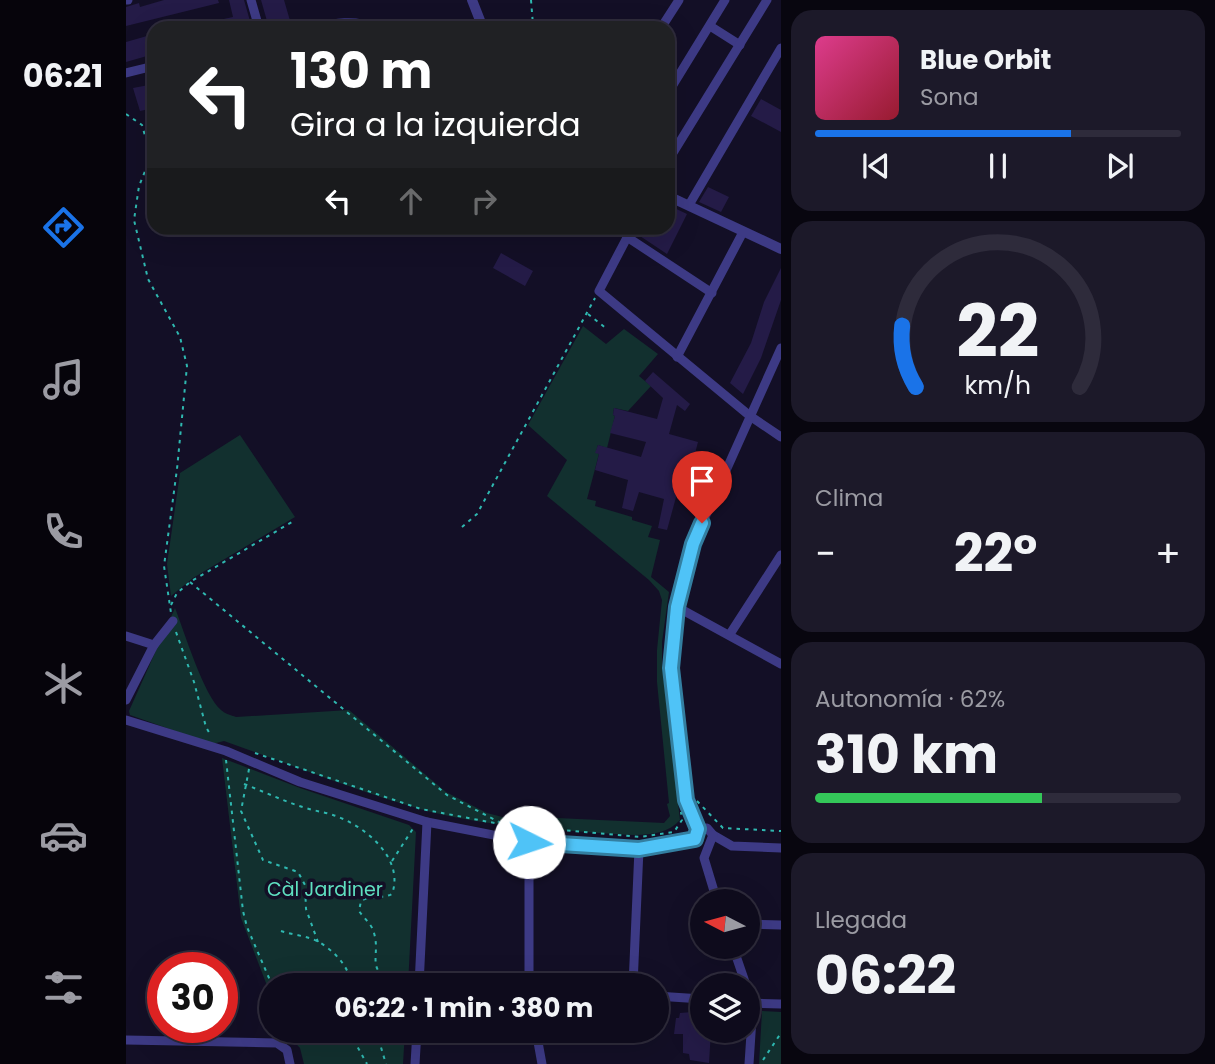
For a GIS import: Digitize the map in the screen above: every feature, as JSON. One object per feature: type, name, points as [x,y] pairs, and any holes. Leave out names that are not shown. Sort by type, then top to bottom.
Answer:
[{"type":"street","points":[[251,0],[257,21]]},
{"type":"street","points":[[665,21],[678,0]]},
{"type":"street","points":[[675,82],[726,0]]},
{"type":"street","points":[[675,150],[767,0]]},
{"type":"street","points":[[471,3],[480,21]]},
{"type":"street","points":[[710,26],[740,45]]},
{"type":"street","points":[[688,205],[781,48]]},
{"type":"street","points":[[126,73],[147,68]]},
{"type":"street","points":[[675,199],[781,250]]},
{"type":"street","points":[[677,357],[744,232]]},
{"type":"street","points":[[627,235],[599,291],[750,416],[781,436]]},
{"type":"street","points":[[633,235],[712,293]]},
{"type":"street","points":[[781,348],[693,544],[677,607],[671,668],[686,800],[702,845],[710,840],[732,846],[781,848]]},
{"type":"street","points":[[730,635],[781,555]]},
{"type":"street","points":[[677,607],[781,664]]},
{"type":"street","points":[[126,700],[154,645],[173,621]]},
{"type":"street","points":[[126,636],[154,645]]},
{"type":"street","points":[[126,720],[252,757],[300,782],[423,821],[529,842],[639,849],[697,834],[707,828],[710,840],[704,858],[713,889]]},
{"type":"street","points":[[419,973],[423,821]]},
{"type":"street","points":[[529,842],[529,973]]},
{"type":"street","points":[[634,973],[639,849]]},
{"type":"street","points":[[760,924],[781,925]]},
{"type":"street","points":[[669,997],[690,998]]},
{"type":"street","points":[[760,1003],[781,1004]]},
{"type":"street","points":[[126,1040],[277,1043],[287,1050],[290,1064]]},
{"type":"street","points":[[415,1064],[416,1043]]},
{"type":"street","points":[[538,1043],[542,1064]]},
{"type":"street","points":[[749,1043],[749,1064]]},
{"type":"path","points":[[531,0],[533,21]]},
{"type":"path","points":[[126,114],[142,125],[147,143]]},
{"type":"path","points":[[147,166],[139,186],[134,220],[151,285],[180,337],[187,366],[164,566],[173,621],[206,727],[214,740],[226,751],[243,911],[267,973]]},
{"type":"path","points":[[462,527],[477,514],[599,291]]},
{"type":"path","points":[[588,313],[607,329]]},
{"type":"path","points":[[170,606],[177,593],[190,582],[292,522]]},
{"type":"path","points":[[190,582],[447,795],[513,831]]},
{"type":"path","points":[[318,942],[306,909],[304,885],[298,872],[263,860],[241,811],[244,784],[252,757],[421,809],[505,825],[640,836],[674,832],[682,820],[680,800],[695,799],[723,828],[781,831]]},
{"type":"path","points":[[244,784],[306,808],[335,815],[366,831],[391,861],[397,882],[392,894],[385,898],[368,897],[361,901],[359,911],[373,930],[376,968],[380,973]]},
{"type":"path","points":[[391,861],[423,821]]},
{"type":"path","points":[[418,834],[423,821]]},
{"type":"path","points":[[281,932],[318,942],[346,966],[350,973]]},
{"type":"path","points":[[763,1060],[781,1033]]},
{"type":"path","points":[[356,1043],[368,1064]]},
{"type":"path","points":[[380,1043],[386,1064]]},
{"type":"green space","points":[[583,326],[606,344],[624,329],[658,354],[639,376],[651,386],[628,411],[614,408],[615,416],[607,448],[598,445],[596,452],[599,454],[587,499],[596,501],[595,506],[652,526],[648,537],[660,540],[651,577],[669,592],[662,642],[662,665],[680,820],[672,827],[642,835],[509,826],[464,819],[371,794],[224,741],[212,744],[130,715],[129,711],[175,608],[208,691],[215,703],[226,713],[236,717],[349,710],[446,792],[487,813],[510,819],[535,817],[664,823],[670,816],[657,682],[662,600],[659,591],[547,496],[567,460],[528,425]]},
{"type":"green space","points":[[240,435],[295,517],[193,578],[171,596],[167,564],[180,473]]},
{"type":"green space","name":"Càl Jardiner","points":[[222,758],[409,825],[416,832],[409,973],[262,973],[241,918]]},
{"type":"green space","points":[[762,1011],[781,1012],[781,1064],[759,1064]]},
{"type":"green space","points":[[295,1043],[404,1043],[403,1064],[304,1064],[300,1048]]},
{"type":"building","points":[[164,0],[218,0],[219,3],[126,26],[126,7],[139,3],[140,7]]},
{"type":"building","points":[[229,0],[244,0],[250,21],[214,21],[233,17]]},
{"type":"building","points":[[261,0],[284,0],[290,21],[267,21]]},
{"type":"building","points":[[147,36],[147,56],[126,62],[126,42]]},
{"type":"building","points":[[147,85],[147,110],[140,111],[133,88]]},
{"type":"building","points":[[761,99],[781,110],[781,132],[751,116]]},
{"type":"building","points":[[708,187],[729,197],[721,212],[699,202]]},
{"type":"building","points":[[675,208],[687,214],[667,254],[638,235],[675,235]]},
{"type":"building","points":[[501,253],[533,271],[525,286],[493,268]]},
{"type":"building","points":[[781,268],[781,300],[761,358],[743,394],[730,383],[751,343],[764,302]]},
{"type":"building","points":[[653,372],[690,404],[685,411],[677,405],[669,434],[698,442],[685,492],[678,490],[667,530],[658,528],[664,499],[639,492],[633,511],[622,508],[628,480],[595,470],[598,445],[641,457],[646,442],[610,433],[615,416],[614,408],[657,419],[663,398],[645,381]]},
{"type":"building","points":[[690,1012],[690,1043],[710,1043],[709,1063],[690,1060],[689,1054],[683,1053],[683,1034],[674,1034],[676,1018],[679,1018],[680,1013]]},
{"type":"route","points":[[529,842],[639,849],[695,839],[698,829],[686,800],[671,668],[677,607],[693,544],[702,523]]}]
